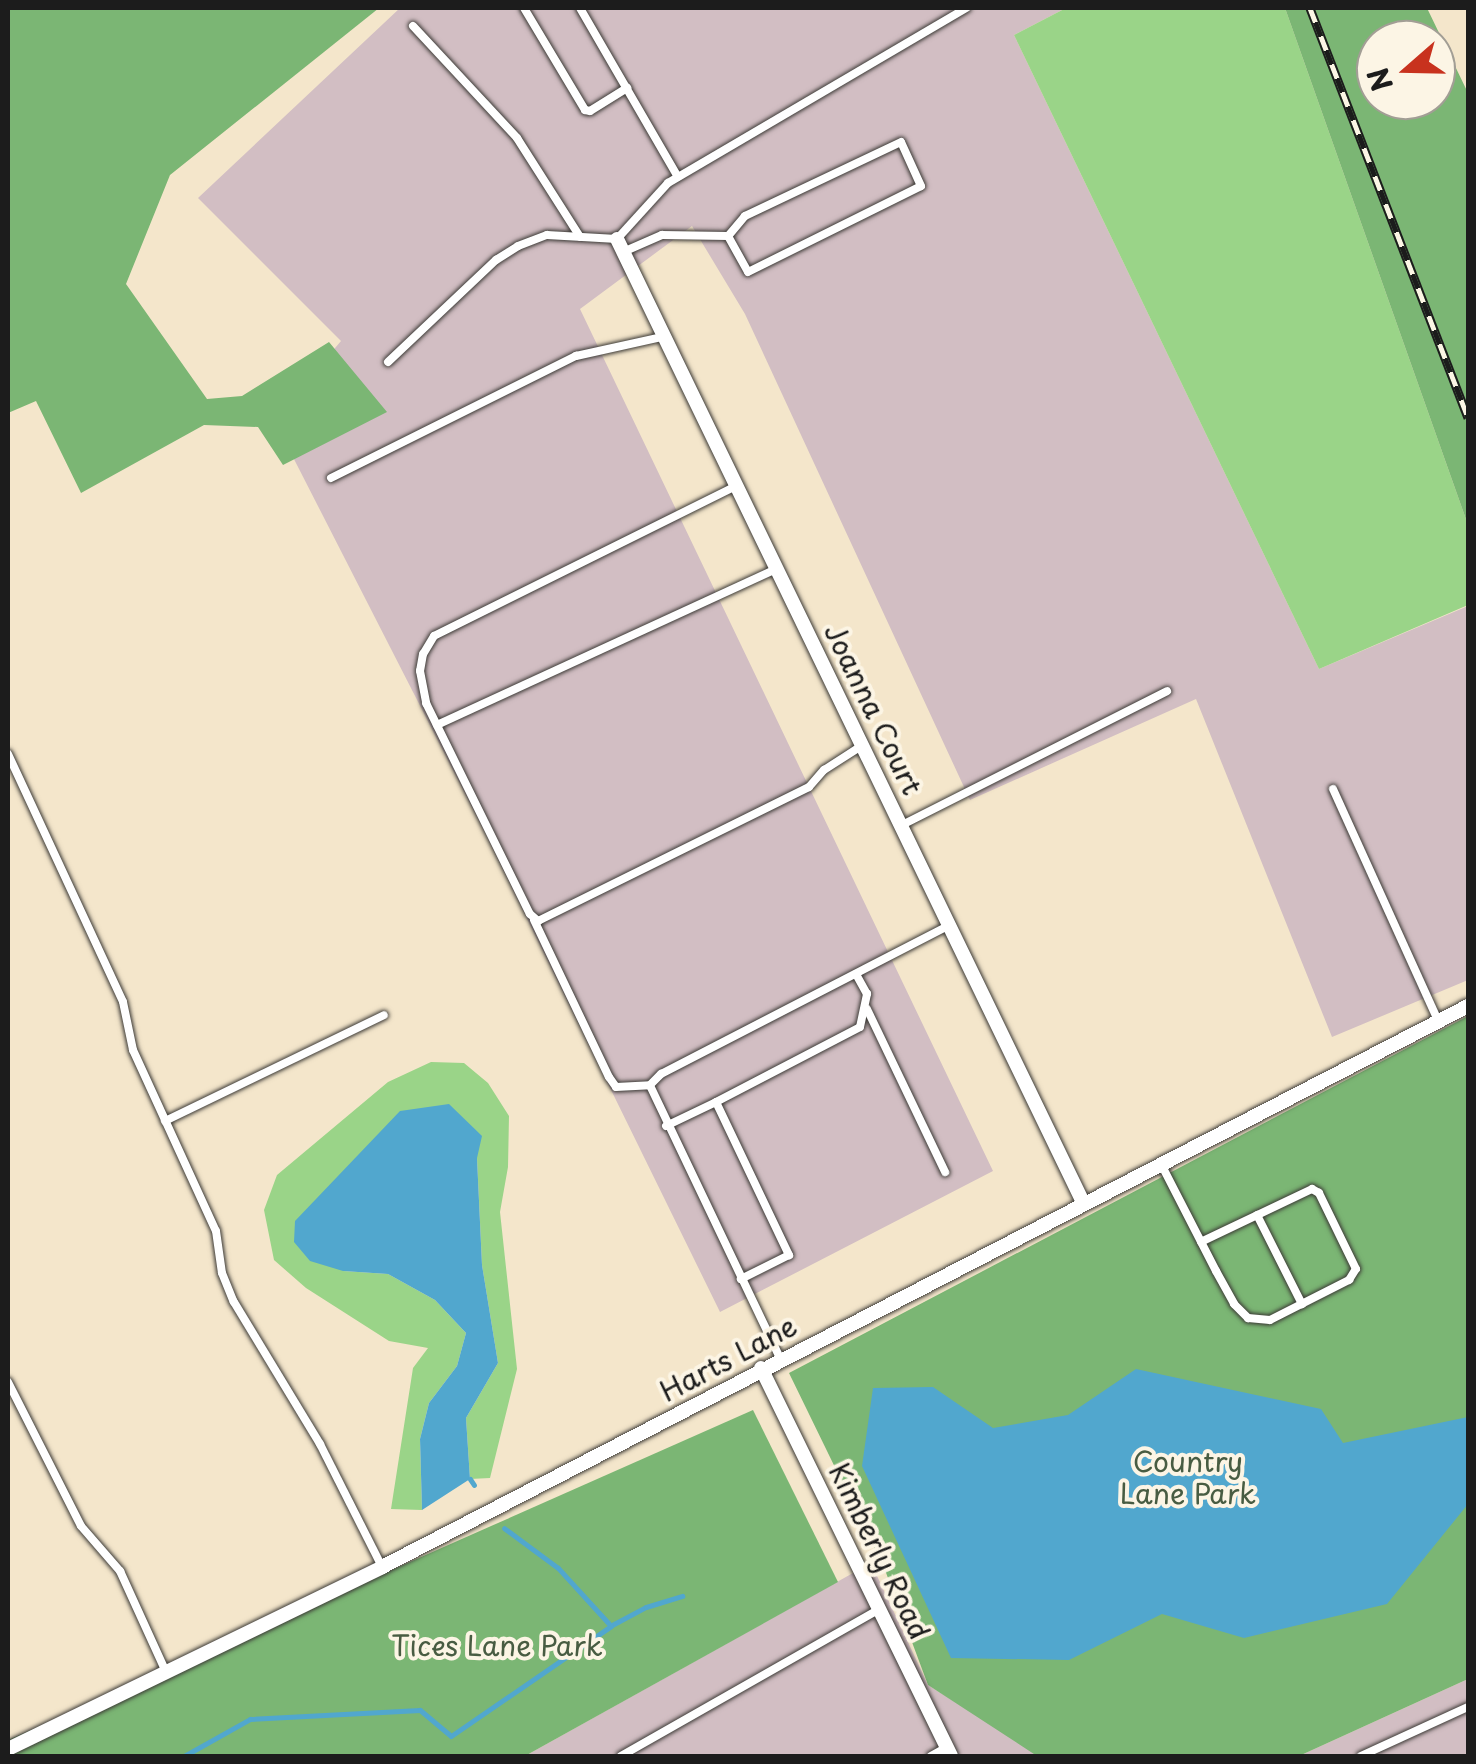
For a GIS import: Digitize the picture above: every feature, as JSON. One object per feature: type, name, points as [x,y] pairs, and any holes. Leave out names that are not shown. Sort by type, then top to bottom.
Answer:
[{"type":"street","name":"Joanna Court","points":[[620,246],[1082,1202]]},
{"type":"street","name":"Harts Lane","points":[[8,1748],[382,1567],[780,1358],[1468,1006]]},
{"type":"street","name":"Kimberly Road","points":[[761,1368],[882,1608],[949,1752]]},
{"type":"lane","points":[[524,8],[585,110],[590,111],[627,88]]},
{"type":"lane","points":[[580,8],[678,177]]},
{"type":"lane","points":[[620,246],[678,177],[966,8]]},
{"type":"lane","points":[[413,26],[517,138],[580,237]]},
{"type":"lane","points":[[901,142],[921,186],[748,272],[728,236],[745,216],[901,142]]},
{"type":"lane","points":[[388,362],[496,260],[534,238],[580,237],[620,246],[662,235],[728,236]]},
{"type":"lane","points":[[331,478],[576,356],[666,336]]},
{"type":"lane","points":[[738,485],[434,636],[423,654],[420,671],[423,696],[436,725],[616,1087],[650,1085],[661,1074],[950,925]]},
{"type":"lane","points":[[436,725],[778,568]]},
{"type":"lane","points":[[902,826],[1168,691]]},
{"type":"lane","points":[[534,920],[543,920],[809,787],[824,770],[863,745]]},
{"type":"lane","points":[[8,754],[122,1002],[133,1050],[216,1231],[222,1273],[234,1302],[320,1444],[382,1567]]},
{"type":"lane","points":[[1333,790],[1438,1022]]},
{"type":"lane","points":[[856,974],[866,994],[867,1009],[946,1172]]},
{"type":"lane","points":[[666,1126],[860,1027],[867,1009]]},
{"type":"lane","points":[[165,1121],[384,1015]]},
{"type":"lane","points":[[650,1085],[666,1126],[780,1358]]},
{"type":"lane","points":[[716,1102],[789,1255],[742,1278]]},
{"type":"lane","points":[[1160,1162],[1201,1242],[1234,1304],[1248,1318],[1270,1320],[1349,1280],[1356,1269],[1319,1193],[1312,1189],[1201,1242]]},
{"type":"lane","points":[[1257,1216],[1302,1304]]},
{"type":"lane","points":[[8,1382],[81,1526],[120,1571],[167,1674]]},
{"type":"lane","points":[[621,1756],[882,1608]]},
{"type":"lane","points":[[1361,1756],[1468,1707]]},
{"type":"lane","points":[[932,1756],[949,1752]]},
{"type":"shaded area","points":[[400,8],[1066,8],[1014,35],[1319,669],[1468,606],[1468,980],[1332,1037],[1196,699],[970,800],[745,314],[692,226],[580,309],[993,1171],[720,1312],[482,827],[274,420],[341,341],[198,198]]},
{"type":"shaded area","points":[[871,1563],[928,1685],[1042,1756],[525,1756]]},
{"type":"shaded area","points":[[1468,1679],[1468,1756],[1299,1756]]},
{"type":"green space","points":[[8,8],[379,8],[170,175],[126,284],[207,399],[242,396],[329,342],[387,412],[283,465],[258,427],[204,425],[81,493],[36,401],[8,413]]},
{"type":"green space","points":[[1066,8],[1285,8],[1468,525],[1468,605],[1319,669],[1014,35]]},
{"type":"green space","points":[[1285,8],[1427,8],[1433,20],[1356,20],[1356,120],[1456,120],[1456,68],[1468,93],[1468,525]]},
{"type":"green space","name":"Country Lane Park","points":[[1468,1016],[1468,1679],[1299,1756],[1037,1756],[928,1685],[885,1570],[789,1373]]},
{"type":"green space","points":[[431,1062],[464,1063],[488,1083],[509,1116],[508,1167],[500,1212],[517,1369],[490,1478],[470,1479],[466,1418],[498,1363],[482,1265],[477,1158],[343,1271],[388,1274],[435,1300],[466,1333],[457,1366],[429,1403],[420,1439],[422,1510],[391,1509],[413,1368],[428,1348],[389,1341],[306,1288],[274,1260],[264,1210],[277,1175],[388,1082]]},
{"type":"green space","name":"Tices Lane Park","points":[[753,1410],[838,1582],[525,1756],[8,1756],[8,1740]]},
{"type":"water","points":[[449,1104],[482,1136],[477,1158],[482,1265],[498,1363],[466,1418],[470,1479],[422,1510],[420,1439],[429,1403],[457,1366],[466,1333],[435,1300],[388,1274],[343,1271],[310,1261],[294,1242],[295,1221],[400,1111]]},
{"type":"water","points":[[1136,1369],[1321,1409],[1343,1443],[1468,1417],[1468,1504],[1387,1604],[1244,1638],[1162,1614],[1069,1660],[951,1658],[862,1466],[873,1388],[933,1387],[993,1428],[1068,1415]]},
{"type":"waterway","points":[[470,1479],[474,1485]]},
{"type":"waterway","points":[[184,1756],[250,1719],[420,1710],[451,1736],[611,1626],[558,1568],[504,1528]]},
{"type":"waterway","points":[[612,1625],[646,1607],[682,1596]]},
{"type":"railway","points":[[1310,8],[1468,418]]}]
